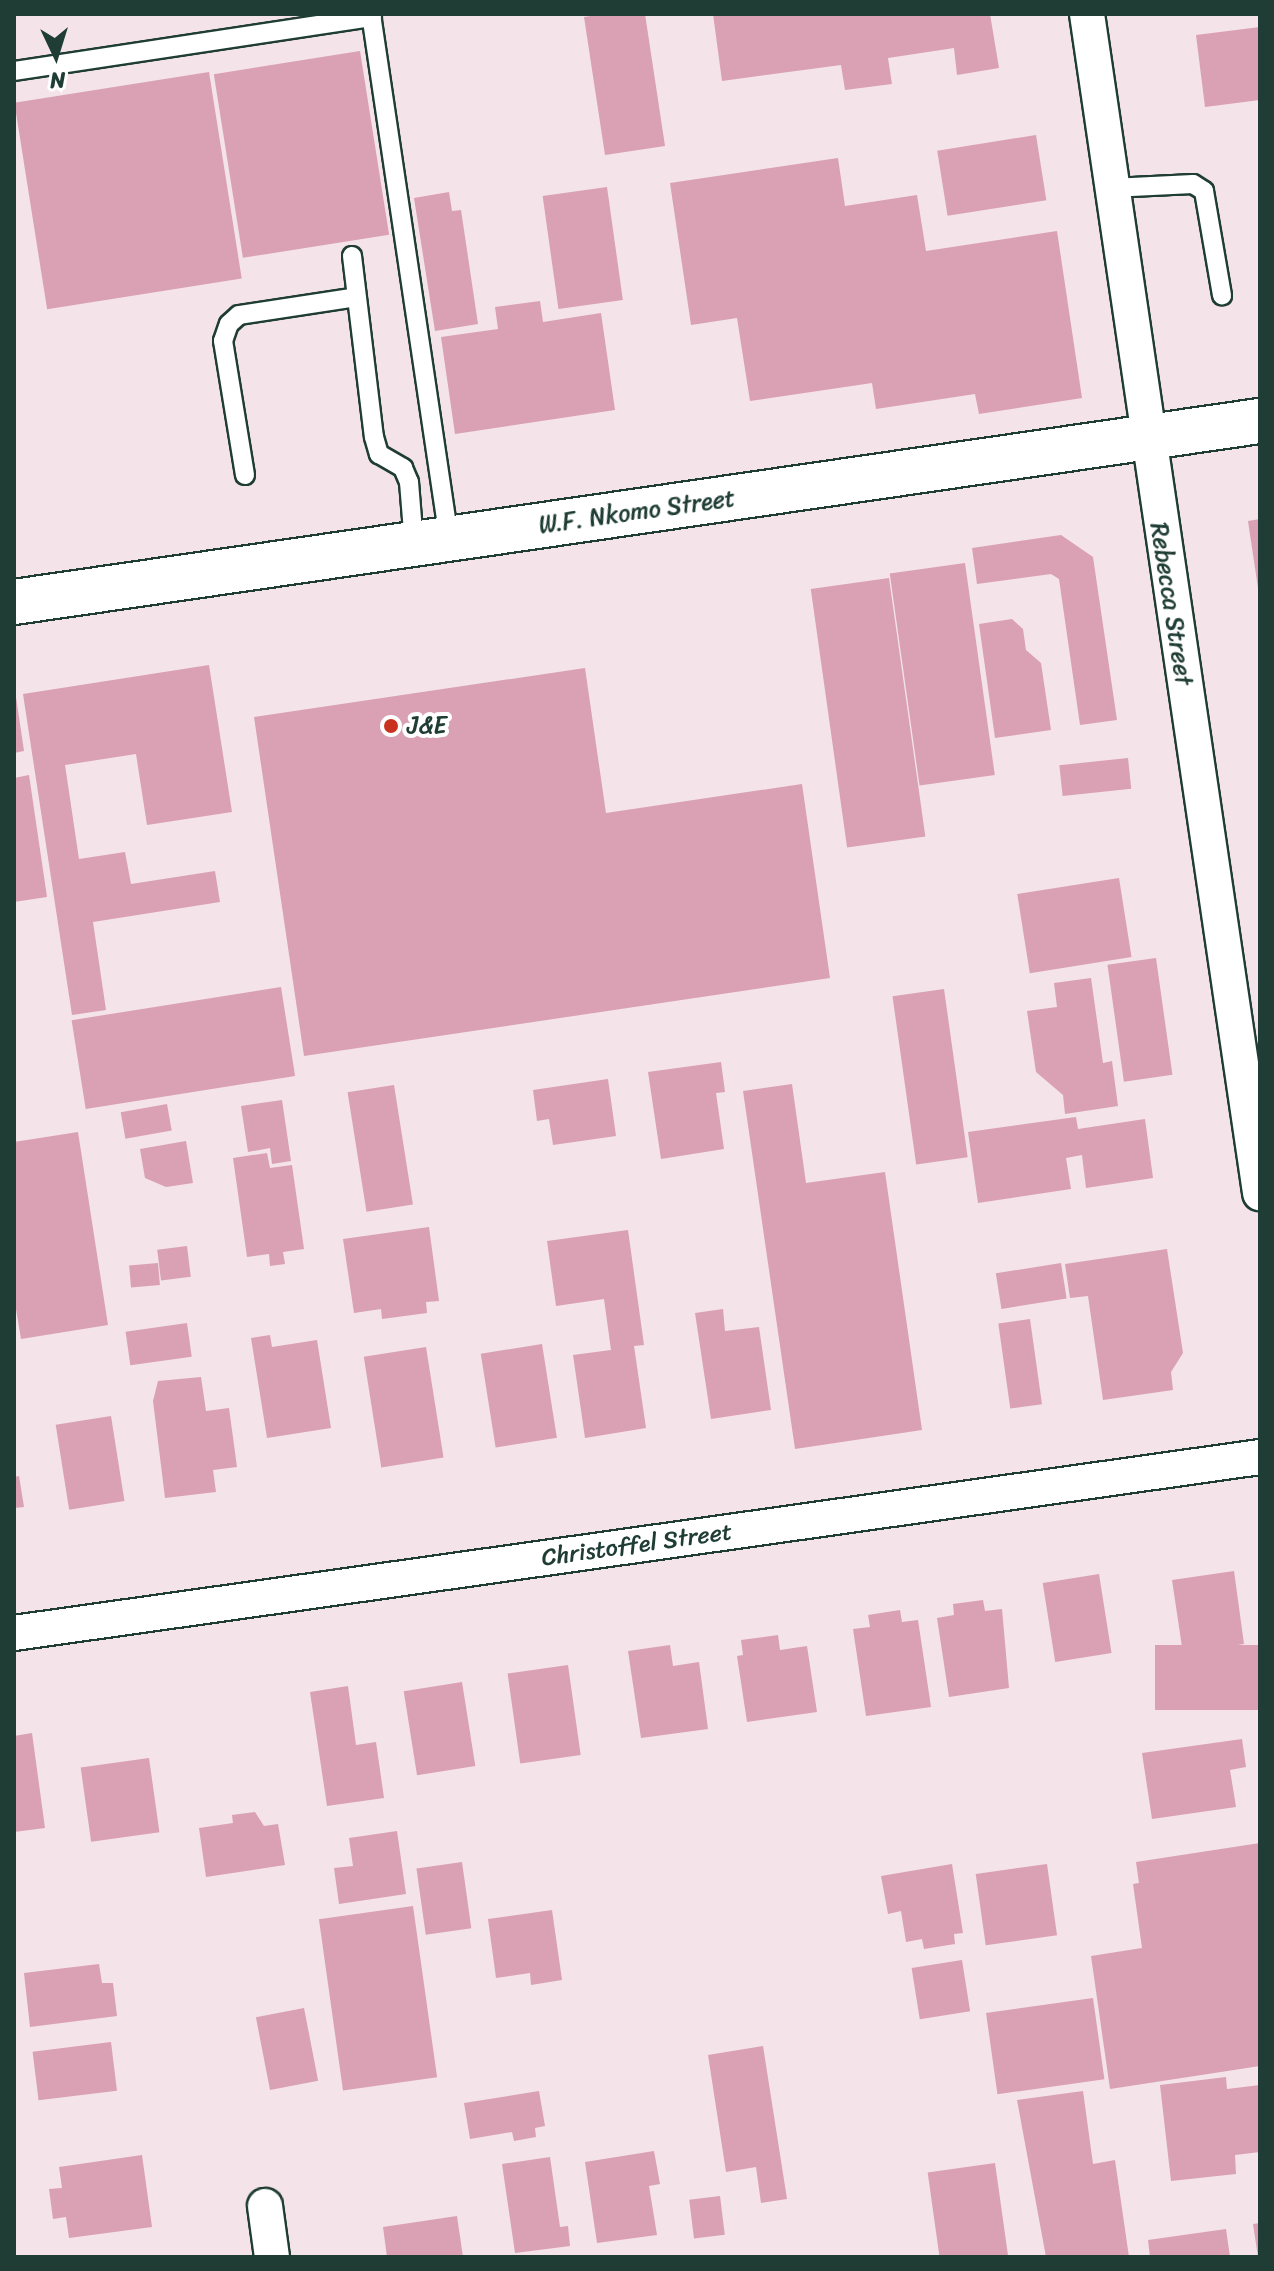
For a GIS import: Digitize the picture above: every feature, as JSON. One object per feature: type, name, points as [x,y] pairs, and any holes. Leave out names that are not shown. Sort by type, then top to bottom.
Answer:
[{"type":"main road","name":"W.F. Nkomo Street","points":[[14,602],[1260,421]]},
{"type":"street","name":"Rebecca Street","points":[[1087,14],[1145,437],[1260,1193]]},
{"type":"street","name":"Christoffel Street","points":[[14,1633],[1260,1457]]},
{"type":"street","points":[[265,2206],[272,2257]]},
{"type":"lane","points":[[14,71],[371,16],[432,541]]},
{"type":"lane","points":[[1111,188],[1193,184],[1204,191],[1222,295]]},
{"type":"lane","points":[[352,256],[374,437],[379,454],[403,468],[432,541]]},
{"type":"lane","points":[[245,475],[223,341],[229,324],[239,315],[356,297]]},
{"type":"building","points":[[645,14],[665,146],[605,155],[584,17]]},
{"type":"building","points":[[713,14],[990,14],[999,68],[957,75],[954,48],[888,58],[892,84],[845,90],[841,65],[722,81]]},
{"type":"building","points":[[1260,27],[1260,100],[1205,107],[1196,35]]},
{"type":"building","points":[[360,51],[389,235],[243,258],[214,74]]},
{"type":"building","points":[[209,72],[242,278],[47,309],[14,103]]},
{"type":"building","points":[[1036,135],[1046,200],[948,216],[937,151]]},
{"type":"building","points":[[838,158],[845,206],[917,195],[926,251],[1057,231],[1082,398],[979,414],[975,394],[876,409],[872,383],[750,401],[737,318],[691,325],[670,183]]},
{"type":"building","points":[[607,187],[623,300],[558,309],[543,196]]},
{"type":"building","points":[[449,192],[452,211],[461,210],[478,324],[435,331],[414,198]]},
{"type":"building","points":[[540,301],[543,322],[601,313],[615,410],[455,434],[441,337],[498,329],[495,307]]},
{"type":"building","points":[[1260,519],[1260,588],[1258,588],[1248,521]]},
{"type":"building","points":[[1061,535],[1093,557],[1117,720],[1080,725],[1059,579],[1051,574],[977,584],[972,548]]},
{"type":"building","points":[[965,563],[995,775],[920,785],[890,574]]},
{"type":"building","points":[[889,578],[925,836],[847,847],[811,589]]},
{"type":"building","points":[[1012,619],[1023,629],[1026,650],[1041,663],[1051,730],[995,738],[979,624]]},
{"type":"building","points":[[209,665],[232,812],[147,825],[136,754],[65,765],[79,859],[125,852],[131,884],[215,871],[220,902],[93,922],[106,1010],[72,1015],[23,694]]},
{"type":"building","points":[[585,668],[606,813],[802,784],[830,978],[304,1056],[254,717]]},
{"type":"building","points":[[14,698],[24,751],[14,753]]},
{"type":"building","points":[[1128,758],[1131,789],[1063,796],[1059,765]]},
{"type":"building","points":[[29,775],[47,897],[14,902],[14,778]]},
{"type":"building","points":[[1119,878],[1132,957],[1030,973],[1017,894]]},
{"type":"building","points":[[1156,958],[1172,1075],[1124,1082],[1107,965]]},
{"type":"building","points":[[1091,978],[1103,1063],[1112,1061],[1118,1106],[1065,1114],[1063,1095],[1036,1072],[1027,1011],[1057,1007],[1054,983]]},
{"type":"building","points":[[281,987],[295,1076],[86,1109],[72,1020]]},
{"type":"building","points":[[944,989],[968,1157],[916,1165],[893,996]]},
{"type":"building","points":[[721,1062],[725,1092],[716,1093],[724,1149],[661,1159],[648,1072]]},
{"type":"building","points":[[608,1079],[616,1136],[553,1145],[549,1119],[537,1121],[533,1090]]},
{"type":"building","points":[[792,1084],[806,1183],[885,1172],[922,1430],[795,1449],[743,1091]]},
{"type":"building","points":[[394,1085],[413,1205],[367,1212],[348,1092]]},
{"type":"building","points":[[282,1100],[291,1161],[272,1164],[270,1148],[248,1152],[241,1106]]},
{"type":"building","points":[[167,1104],[172,1131],[125,1139],[121,1112]]},
{"type":"building","points":[[1076,1117],[1078,1129],[1145,1119],[1153,1178],[1086,1188],[1082,1155],[1066,1158],[1071,1189],[978,1203],[968,1132]]},
{"type":"building","points":[[78,1132],[108,1325],[21,1339],[14,1297],[14,1142]]},
{"type":"building","points":[[186,1141],[193,1183],[166,1187],[145,1178],[140,1149]]},
{"type":"building","points":[[267,1153],[270,1168],[292,1165],[304,1249],[283,1252],[285,1264],[270,1266],[269,1254],[247,1257],[233,1158]]},
{"type":"building","points":[[429,1227],[439,1301],[426,1302],[427,1313],[382,1319],[381,1309],[354,1313],[343,1239]]},
{"type":"building","points":[[628,1230],[644,1345],[634,1346],[646,1428],[585,1438],[573,1355],[611,1350],[604,1299],[556,1306],[547,1241]]},
{"type":"building","points":[[187,1246],[191,1277],[161,1280],[157,1250]]},
{"type":"building","points":[[1167,1249],[1183,1353],[1171,1372],[1173,1390],[1103,1400],[1088,1296],[1070,1298],[1065,1264]]},
{"type":"building","points":[[158,1263],[160,1285],[131,1287],[129,1266]]},
{"type":"building","points":[[1061,1263],[1067,1299],[1001,1309],[996,1273]]},
{"type":"building","points":[[723,1309],[725,1331],[759,1327],[771,1410],[711,1419],[695,1313]]},
{"type":"building","points":[[1030,1319],[1042,1404],[1010,1409],[998,1323]]},
{"type":"building","points":[[187,1323],[192,1357],[130,1365],[126,1332]]},
{"type":"building","points":[[270,1335],[272,1347],[317,1340],[331,1428],[267,1438],[251,1338]]},
{"type":"building","points":[[542,1344],[557,1438],[496,1448],[481,1354]]},
{"type":"building","points":[[426,1347],[444,1458],[381,1467],[364,1357]]},
{"type":"building","points":[[201,1377],[206,1411],[229,1408],[237,1467],[213,1470],[216,1492],[165,1498],[153,1401],[158,1381]]},
{"type":"building","points":[[111,1416],[124,1501],[69,1510],[56,1425]]},
{"type":"building","points":[[19,1476],[24,1507],[14,1508],[14,1477]]},
{"type":"building","points":[[1234,1571],[1244,1644],[1205,1650],[1204,1645],[1182,1647],[1172,1580]]},
{"type":"building","points":[[1099,1574],[1112,1653],[1055,1662],[1043,1583]]},
{"type":"building","points":[[983,1600],[985,1611],[1002,1609],[1009,1688],[949,1697],[937,1618],[954,1615],[953,1604]]},
{"type":"building","points":[[900,1610],[902,1622],[918,1620],[931,1707],[866,1716],[853,1629],[870,1627],[868,1615]]},
{"type":"building","points":[[778,1635],[780,1650],[807,1646],[817,1712],[747,1722],[737,1656],[743,1655],[741,1640]]},
{"type":"building","points":[[670,1645],[673,1666],[699,1662],[708,1729],[641,1738],[628,1651]]},
{"type":"building","points":[[1155,1645],[1260,1645],[1260,1710],[1155,1710]]},
{"type":"building","points":[[568,1665],[581,1755],[520,1764],[508,1673]]},
{"type":"building","points":[[462,1682],[475,1766],[417,1775],[404,1691]]},
{"type":"building","points":[[348,1686],[356,1745],[376,1742],[384,1798],[327,1806],[310,1692]]},
{"type":"building","points":[[32,1733],[45,1828],[14,1832],[14,1736]]},
{"type":"building","points":[[1242,1739],[1246,1767],[1230,1770],[1236,1807],[1152,1819],[1142,1753]]},
{"type":"building","points":[[149,1758],[159,1832],[91,1842],[81,1768]]},
{"type":"building","points":[[255,1812],[264,1826],[278,1824],[285,1865],[206,1877],[199,1828],[233,1823],[232,1815]]},
{"type":"building","points":[[397,1831],[406,1894],[339,1904],[334,1868],[353,1866],[349,1838]]},
{"type":"building","points":[[1260,1843],[1260,2066],[1110,2089],[1091,1956],[1142,1948],[1133,1884],[1139,1883],[1136,1862]]},
{"type":"building","points":[[462,1862],[471,1928],[426,1935],[416,1868]]},
{"type":"building","points":[[952,1864],[963,1933],[954,1934],[955,1944],[924,1949],[922,1939],[906,1942],[901,1911],[888,1914],[881,1876]]},
{"type":"building","points":[[1047,1864],[1057,1935],[986,1945],[976,1874]]},
{"type":"building","points":[[413,1906],[437,2077],[343,2091],[319,1919]]},
{"type":"building","points":[[552,1910],[562,1980],[531,1985],[530,1973],[496,1978],[488,1919]]},
{"type":"building","points":[[962,1960],[970,2011],[920,2019],[912,1968]]},
{"type":"building","points":[[99,1964],[102,1983],[113,1983],[117,2016],[30,2027],[24,1973]]},
{"type":"building","points":[[1093,1998],[1104,2079],[997,2094],[986,2013]]},
{"type":"building","points":[[304,2008],[318,2081],[270,2090],[256,2017]]},
{"type":"building","points":[[111,2042],[117,2091],[39,2100],[33,2052]]},
{"type":"building","points":[[763,2046],[787,2199],[761,2203],[756,2167],[726,2172],[708,2055]]},
{"type":"building","points":[[1226,2077],[1227,2089],[1260,2085],[1260,2152],[1235,2155],[1236,2174],[1171,2181],[1160,2085]]},
{"type":"building","points":[[539,2091],[545,2126],[535,2128],[536,2137],[514,2141],[512,2132],[470,2139],[464,2103]]},
{"type":"building","points":[[1083,2091],[1093,2164],[1115,2160],[1129,2257],[1046,2257],[1017,2100]]},
{"type":"building","points":[[654,2151],[660,2184],[649,2186],[657,2235],[597,2243],[585,2162]]},
{"type":"building","points":[[142,2155],[152,2227],[69,2238],[66,2217],[53,2219],[49,2189],[62,2188],[59,2167]]},
{"type":"building","points":[[550,2157],[560,2227],[568,2226],[570,2246],[515,2253],[502,2164]]},
{"type":"building","points":[[995,2163],[1008,2257],[940,2257],[928,2172]]},
{"type":"building","points":[[720,2196],[725,2235],[694,2238],[689,2200]]},
{"type":"building","points":[[457,2216],[463,2257],[387,2257],[383,2227]]},
{"type":"building","points":[[1260,2223],[1260,2257],[1258,2257],[1253,2224]]},
{"type":"building","points":[[1226,2229],[1230,2257],[1150,2257],[1148,2240]]},
{"type":"place","name":"J&E","points":[[391,726]]}]
